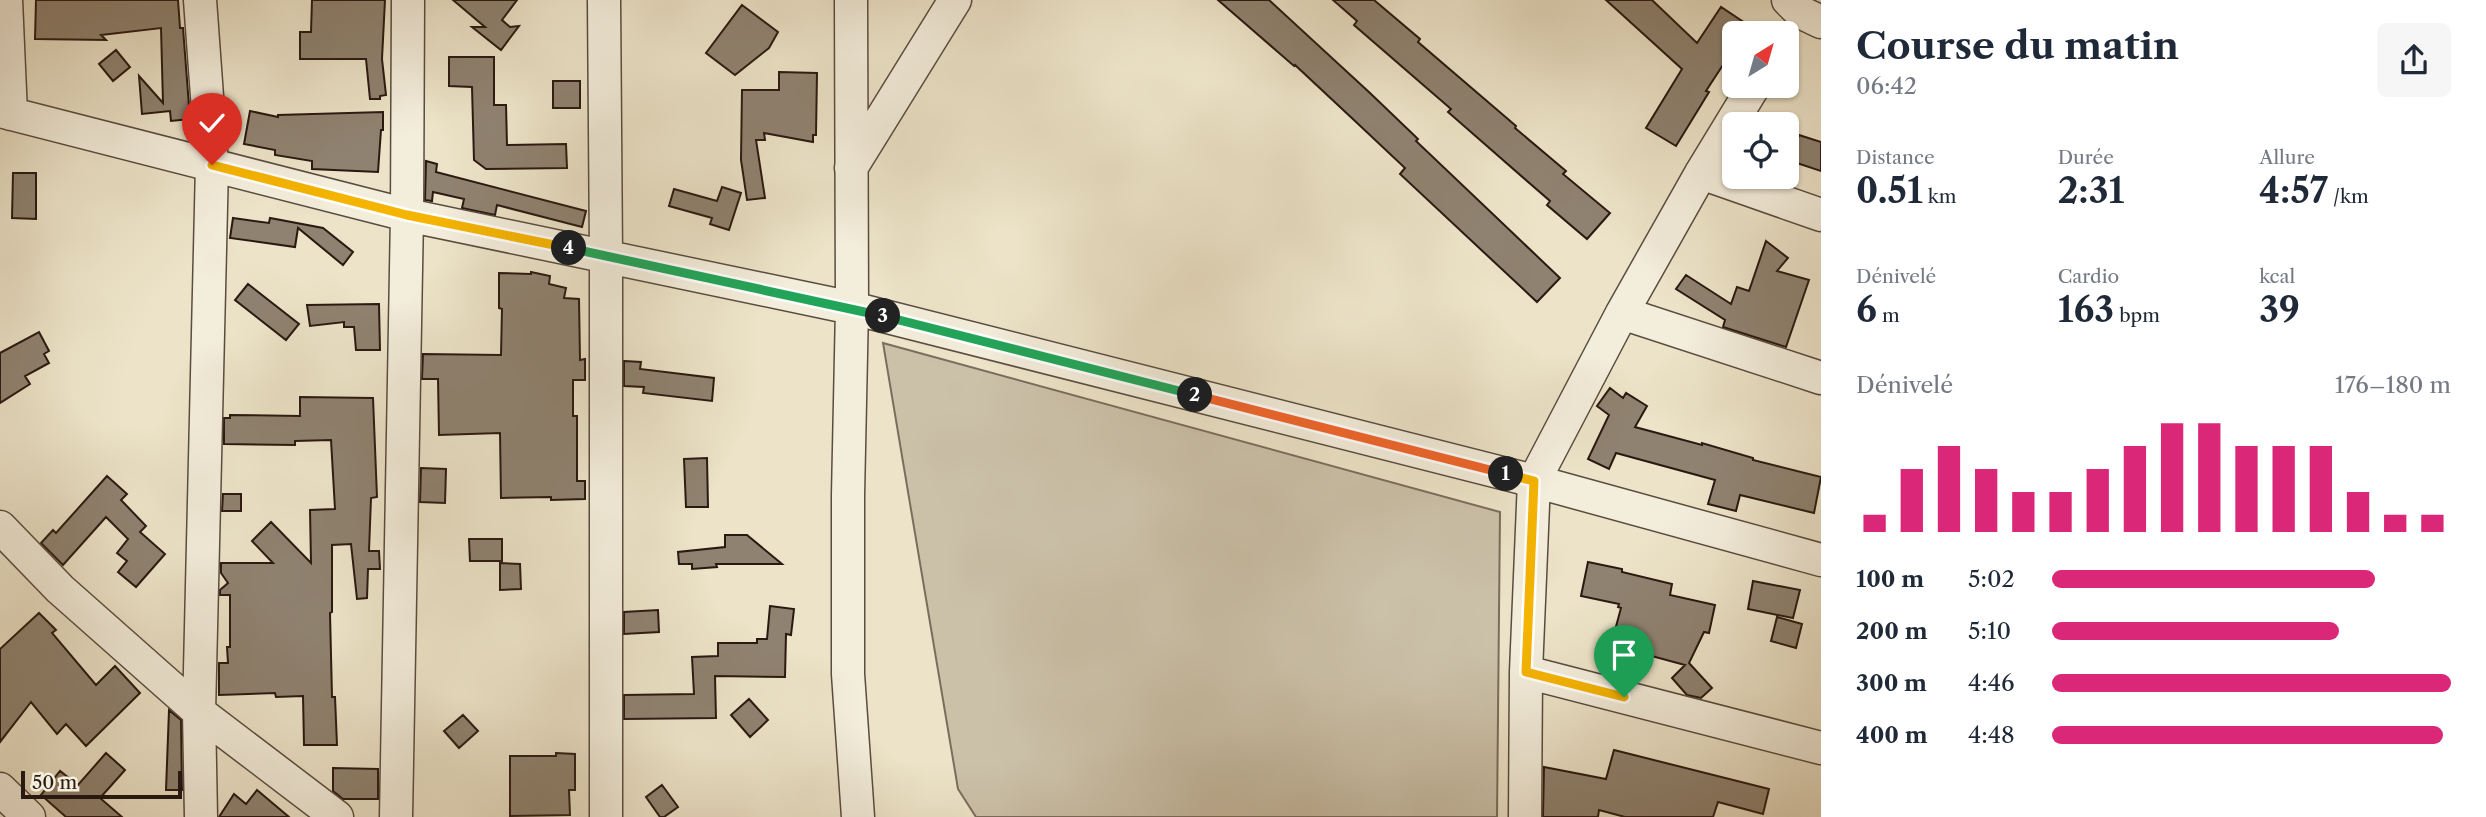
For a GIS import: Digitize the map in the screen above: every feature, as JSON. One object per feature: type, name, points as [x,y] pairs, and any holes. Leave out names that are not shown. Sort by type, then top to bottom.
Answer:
[{"type":"street","points":[[6,0],[6,112],[407,215],[852,308],[1534,481],[1821,560]]},
{"type":"street","points":[[200,0],[212,165],[199,712],[201,817]]},
{"type":"street","points":[[396,817],[407,215],[408,0]]},
{"type":"street","points":[[604,0],[606,817]]},
{"type":"street","points":[[851,0],[852,308],[848,674],[858,817]]},
{"type":"street","points":[[851,168],[956,0]]},
{"type":"street","points":[[1525,817],[1526,672],[1534,481],[1622,313],[1701,173],[1748,98]]},
{"type":"street","points":[[1701,173],[1821,215]]},
{"type":"street","points":[[1622,313],[1821,377]]},
{"type":"street","points":[[0,527],[60,589],[199,712],[337,817]]},
{"type":"street","points":[[1526,672],[1821,748]]},
{"type":"street","points":[[0,789],[29,817]]},
{"type":"shaded area","points":[[883,343],[1500,512],[1497,817],[976,817],[958,789]]},
{"type":"building","points":[[36,0],[178,0],[180,28],[183,28],[190,119],[171,121],[170,111],[142,114],[139,76],[163,103],[161,28],[101,35],[106,40],[35,39]]},
{"type":"building","points":[[312,0],[385,0],[382,59],[386,95],[380,96],[380,99],[370,99],[366,59],[300,59],[300,32],[311,32]]},
{"type":"building","points":[[453,0],[517,0],[502,20],[510,27],[519,26],[501,50],[472,27],[485,27]]},
{"type":"building","points":[[1218,0],[1269,0],[1370,93],[1418,139],[1416,141],[1560,278],[1537,302],[1400,174],[1405,168],[1295,65]]},
{"type":"building","points":[[1333,0],[1374,0],[1420,39],[1418,42],[1566,171],[1563,174],[1610,213],[1587,239],[1547,205],[1550,201],[1448,112],[1451,109],[1354,25],[1357,21]]},
{"type":"building","points":[[1606,0],[1652,0],[1697,43],[1721,7],[1742,21],[1722,21],[1722,66],[1676,146],[1646,128],[1682,69]]},
{"type":"building","points":[[742,5],[778,32],[769,48],[735,75],[706,53]]},
{"type":"building","points":[[116,50],[130,67],[113,81],[99,64]]},
{"type":"building","points":[[449,57],[494,57],[494,105],[506,105],[507,145],[566,144],[567,168],[486,169],[474,160],[472,87],[449,86]]},
{"type":"building","points":[[779,72],[817,73],[816,135],[813,135],[813,142],[764,133],[765,140],[756,140],[765,198],[747,200],[741,160],[742,90],[779,90]]},
{"type":"building","points":[[553,81],[580,81],[580,108],[553,108]]},
{"type":"building","points":[[250,111],[278,117],[383,112],[378,172],[312,169],[312,161],[275,155],[275,150],[244,144]]},
{"type":"building","points":[[1799,135],[1821,142],[1821,171],[1799,164]]},
{"type":"building","points":[[426,161],[437,164],[436,172],[586,211],[582,227],[497,205],[495,215],[462,208],[464,199],[433,192],[432,201],[425,200]]},
{"type":"building","points":[[13,173],[36,173],[36,219],[12,218]]},
{"type":"building","points":[[722,187],[741,193],[729,230],[710,224],[712,218],[669,206],[674,189],[717,201]]},
{"type":"building","points":[[233,218],[269,223],[270,218],[323,228],[353,252],[343,265],[298,228],[295,247],[230,238]]},
{"type":"building","points":[[1766,241],[1788,258],[1777,271],[1809,280],[1786,347],[1723,327],[1725,320],[1676,289],[1686,275],[1731,304],[1737,287],[1749,291]]},
{"type":"building","points":[[531,272],[550,276],[549,284],[566,288],[564,298],[579,299],[580,360],[585,359],[585,380],[573,380],[573,416],[577,416],[577,481],[585,481],[585,499],[501,498],[500,433],[439,435],[438,379],[422,379],[423,354],[501,355],[502,309],[499,308],[499,273]]},
{"type":"building","points":[[248,284],[299,324],[286,340],[235,300]]},
{"type":"building","points":[[379,304],[380,350],[356,350],[354,327],[344,327],[344,322],[310,326],[307,305]]},
{"type":"building","points":[[39,332],[49,351],[44,354],[49,363],[25,376],[30,384],[0,403],[0,353]]},
{"type":"building","points":[[624,361],[641,362],[640,369],[714,378],[712,401],[643,393],[644,387],[624,386]]},
{"type":"building","points":[[1610,388],[1623,398],[1626,393],[1647,406],[1635,427],[1821,477],[1814,513],[1740,495],[1736,511],[1708,504],[1715,480],[1616,453],[1609,469],[1588,459],[1609,415],[1597,406]]},
{"type":"building","points":[[300,397],[373,398],[377,497],[371,498],[369,551],[379,551],[380,569],[368,569],[367,598],[357,599],[351,544],[332,545],[332,697],[335,697],[337,745],[304,745],[303,696],[276,697],[275,693],[219,695],[219,663],[228,663],[227,647],[230,647],[230,595],[220,595],[220,590],[228,583],[221,573],[221,563],[273,563],[252,541],[271,522],[311,563],[310,510],[335,509],[331,440],[295,441],[295,445],[224,444],[224,418],[230,418],[230,415],[300,416]]},
{"type":"building","points":[[707,458],[708,507],[686,507],[684,459]]},
{"type":"building","points":[[421,468],[446,469],[445,503],[420,502]]},
{"type":"building","points":[[107,476],[127,494],[121,500],[146,526],[140,532],[165,554],[136,587],[118,572],[127,561],[117,553],[128,539],[106,517],[63,565],[41,543],[53,530],[56,533]]},
{"type":"building","points":[[223,494],[241,494],[241,511],[222,511]]},
{"type":"building","points":[[725,535],[747,535],[782,564],[716,564],[717,567],[692,569],[692,564],[679,564],[678,552],[725,547]]},
{"type":"building","points":[[469,539],[502,539],[502,561],[470,561]]},
{"type":"building","points":[[1588,562],[1672,584],[1670,595],[1715,605],[1709,633],[1704,632],[1689,663],[1712,688],[1701,698],[1687,695],[1672,678],[1685,665],[1611,645],[1621,608],[1618,607],[1619,604],[1581,596]]},
{"type":"building","points":[[500,563],[520,564],[521,589],[500,590]]},
{"type":"building","points":[[1753,581],[1800,590],[1793,618],[1748,609]]},
{"type":"building","points":[[770,606],[794,609],[791,635],[786,634],[785,677],[715,676],[716,718],[624,719],[624,695],[694,694],[692,657],[718,656],[718,643],[757,643],[757,639],[767,639]]},
{"type":"building","points":[[658,610],[659,632],[624,634],[624,612]]},
{"type":"building","points":[[39,613],[56,630],[52,633],[96,685],[115,666],[140,693],[86,746],[66,724],[57,734],[31,702],[0,742],[0,649]]},
{"type":"building","points":[[1777,617],[1802,624],[1796,648],[1771,641]]},
{"type":"building","points":[[749,699],[768,720],[750,737],[731,715]]},
{"type":"building","points":[[169,710],[181,720],[182,790],[166,790]]},
{"type":"building","points":[[463,715],[478,731],[459,748],[444,731]]},
{"type":"building","points":[[1614,750],[1769,789],[1763,814],[1718,802],[1713,817],[1625,817],[1599,810],[1598,817],[1543,817],[1544,767],[1606,779]]},
{"type":"building","points":[[106,753],[125,770],[100,798],[122,817],[66,817],[41,795],[60,771],[78,785]]},
{"type":"building","points":[[556,753],[575,754],[575,790],[569,790],[570,815],[510,816],[510,756],[556,756]]},
{"type":"building","points":[[333,768],[378,769],[378,799],[343,799],[333,791]]},
{"type":"building","points":[[662,785],[678,807],[660,817],[646,797]]},
{"type":"building","points":[[257,790],[289,817],[219,817],[234,794],[246,804]]},
{"type":"route","points":[[212,165],[407,215],[852,308],[1534,481],[1526,672],[1624,697]]}]
